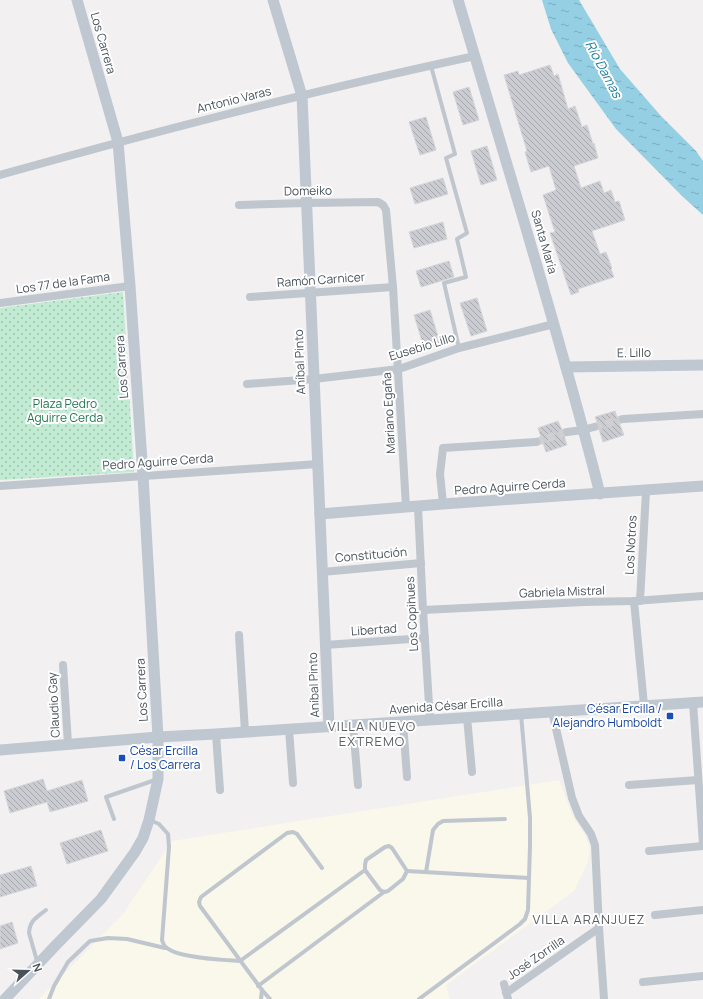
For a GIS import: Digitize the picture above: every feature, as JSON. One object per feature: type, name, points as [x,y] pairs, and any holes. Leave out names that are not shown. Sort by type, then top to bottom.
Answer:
[{"type":"street","name":"Los Carrera","points":[[5,999],[101,899],[135,852],[143,838],[149,820],[158,779],[158,737],[143,476],[130,286],[118,142],[77,0]]},
{"type":"street","name":"Aníbal Pinto","points":[[273,0],[302,96],[329,726]]},
{"type":"street","name":"Santa María","points":[[458,0],[566,367],[588,428],[600,494]]},
{"type":"street","name":"Antonio Varas","points":[[0,175],[118,142],[302,96],[475,56]]},
{"type":"street","name":"Domeiko","points":[[239,205],[378,202]]},
{"type":"street","name":"Mariano Egaña","points":[[378,202],[383,205],[386,210],[399,369],[406,507]]},
{"type":"street","name":"Los 77 de la Fama","points":[[0,303],[130,286]]},
{"type":"street","name":"Ramón Carnicer","points":[[250,297],[393,287]]},
{"type":"street","name":"Eusebio Lillo","points":[[247,384],[314,379],[399,369],[459,348],[554,324]]},
{"type":"street","name":"E. Lillo","points":[[566,367],[703,365]]},
{"type":"street","points":[[623,419],[703,414]]},
{"type":"street","points":[[567,432],[588,428]]},
{"type":"street","points":[[443,504],[440,474],[442,448],[536,442]]},
{"type":"street","name":"Pedro Aguirre Cerda","points":[[0,486],[318,464]]},
{"type":"street","name":"Pedro Aguirre Cerda","points":[[320,514],[703,486]]},
{"type":"street","name":"Los Notros","points":[[644,705],[637,601],[646,491]]},
{"type":"street","name":"Los Copihues","points":[[418,507],[430,720]]},
{"type":"street","name":"Constitución","points":[[322,572],[421,563]]},
{"type":"street","name":"Gabriela Mistral","points":[[423,610],[584,602],[637,601],[703,596]]},
{"type":"street","points":[[239,635],[245,732]]},
{"type":"street","name":"Libertad","points":[[325,645],[425,638]]},
{"type":"street","name":"Claudio Gay","points":[[63,665],[68,744]]},
{"type":"street","points":[[650,851],[703,845],[698,780],[698,702]]},
{"type":"street","name":"Avenida César Ercilla","points":[[0,750],[158,737],[698,702]]},
{"type":"street","points":[[552,711],[572,798],[579,816],[591,834],[595,845],[604,999]]},
{"type":"street","points":[[468,717],[472,772]]},
{"type":"street","points":[[403,722],[407,777]]},
{"type":"street","points":[[353,725],[358,785]]},
{"type":"street","points":[[289,729],[293,783]]},
{"type":"street","points":[[216,734],[220,790]]},
{"type":"street","points":[[629,785],[698,780]]},
{"type":"street","points":[[655,915],[703,910]]},
{"type":"street","name":"José Zorrilla","points":[[504,984],[507,996],[599,928]]},
{"type":"street","points":[[643,982],[703,976]]},
{"type":"lane","points":[[431,66],[455,154],[446,158],[467,233],[457,239],[466,277],[444,283],[459,348]]},
{"type":"lane","points":[[419,999],[525,919],[528,910],[530,818],[521,714]]},
{"type":"lane","points":[[114,819],[106,797],[158,779]]},
{"type":"lane","points":[[426,872],[433,830],[443,820],[505,818]]},
{"type":"lane","points":[[149,820],[159,824],[168,834],[169,847],[162,940],[165,948]]},
{"type":"lane","points":[[270,999],[240,962],[200,906],[199,902],[202,897],[287,833],[293,832],[297,834],[322,868]]},
{"type":"lane","points":[[384,892],[380,890],[365,870],[366,860],[385,847],[389,846],[392,848],[407,871]]},
{"type":"lane","points":[[49,999],[54,986],[68,962],[90,941],[108,938],[127,939],[165,948],[175,953],[240,962],[365,870]]},
{"type":"lane","points":[[407,871],[529,878]]},
{"type":"lane","points":[[258,986],[384,892],[388,891],[403,879],[407,871]]},
{"type":"lane","points":[[38,964],[29,933],[29,928],[31,922],[46,910]]},
{"type":"lane","points":[[261,999],[262,990]]},
{"type":"shaded area","points":[[559,780],[573,817],[585,835],[590,848],[588,862],[574,891],[446,985],[450,999],[39,999],[122,915],[172,841]]},
{"type":"green space","name":"Plaza Pedro Aguirre Cerda","points":[[123,292],[134,472],[0,480],[0,308]]},
{"type":"water","name":"Río Damas","points":[[542,0],[579,0],[620,69],[661,116],[696,151],[703,161],[703,215],[682,196],[616,129],[568,63],[551,29]]},
{"type":"building","points":[[550,65],[554,76],[558,74],[568,109],[575,106],[582,127],[587,125],[598,158],[574,166],[581,188],[600,181],[604,193],[611,190],[615,202],[619,201],[625,220],[592,231],[600,254],[606,252],[614,277],[578,289],[579,292],[571,295],[550,233],[555,232],[543,195],[556,190],[549,166],[531,172],[525,152],[527,151],[504,75],[518,71],[519,75]]},
{"type":"building","points":[[469,87],[479,120],[463,125],[453,92]]},
{"type":"building","points":[[426,117],[436,150],[420,155],[409,122]]},
{"type":"building","points":[[487,146],[497,180],[481,185],[471,151]]},
{"type":"building","points":[[443,178],[448,194],[415,204],[410,188]]},
{"type":"building","points":[[443,222],[447,239],[414,248],[409,232]]},
{"type":"building","points":[[449,261],[454,277],[421,287],[416,271]]},
{"type":"building","points":[[477,298],[487,331],[471,336],[460,303]]},
{"type":"building","points":[[430,310],[440,343],[424,348],[414,315]]},
{"type":"building","points":[[615,411],[624,435],[603,442],[599,425],[595,417]]},
{"type":"building","points":[[558,421],[567,445],[546,452],[538,428]]},
{"type":"building","points":[[43,779],[47,791],[82,780],[88,801],[50,812],[47,802],[10,813],[4,791]]},
{"type":"building","points":[[101,830],[108,851],[67,864],[60,843]]},
{"type":"building","points":[[31,866],[37,886],[0,897],[0,875]]},
{"type":"building","points":[[12,922],[18,943],[0,949],[0,926]]},
{"type":"tunnel","points":[[594,427],[623,419]]},
{"type":"tunnel","points":[[536,442],[567,432]]},
{"type":"place","name":"César Ercilla / Alejandro Humboldt","points":[[670,716]]},
{"type":"place","name":"César Ercilla / Los Carrera","points":[[122,758]]},
{"type":"district","name":"VILLA NUEVO EXTREMO","points":[[372,734]]},
{"type":"district","name":"VILLA ARANJUEZ","points":[[589,919]]}]
